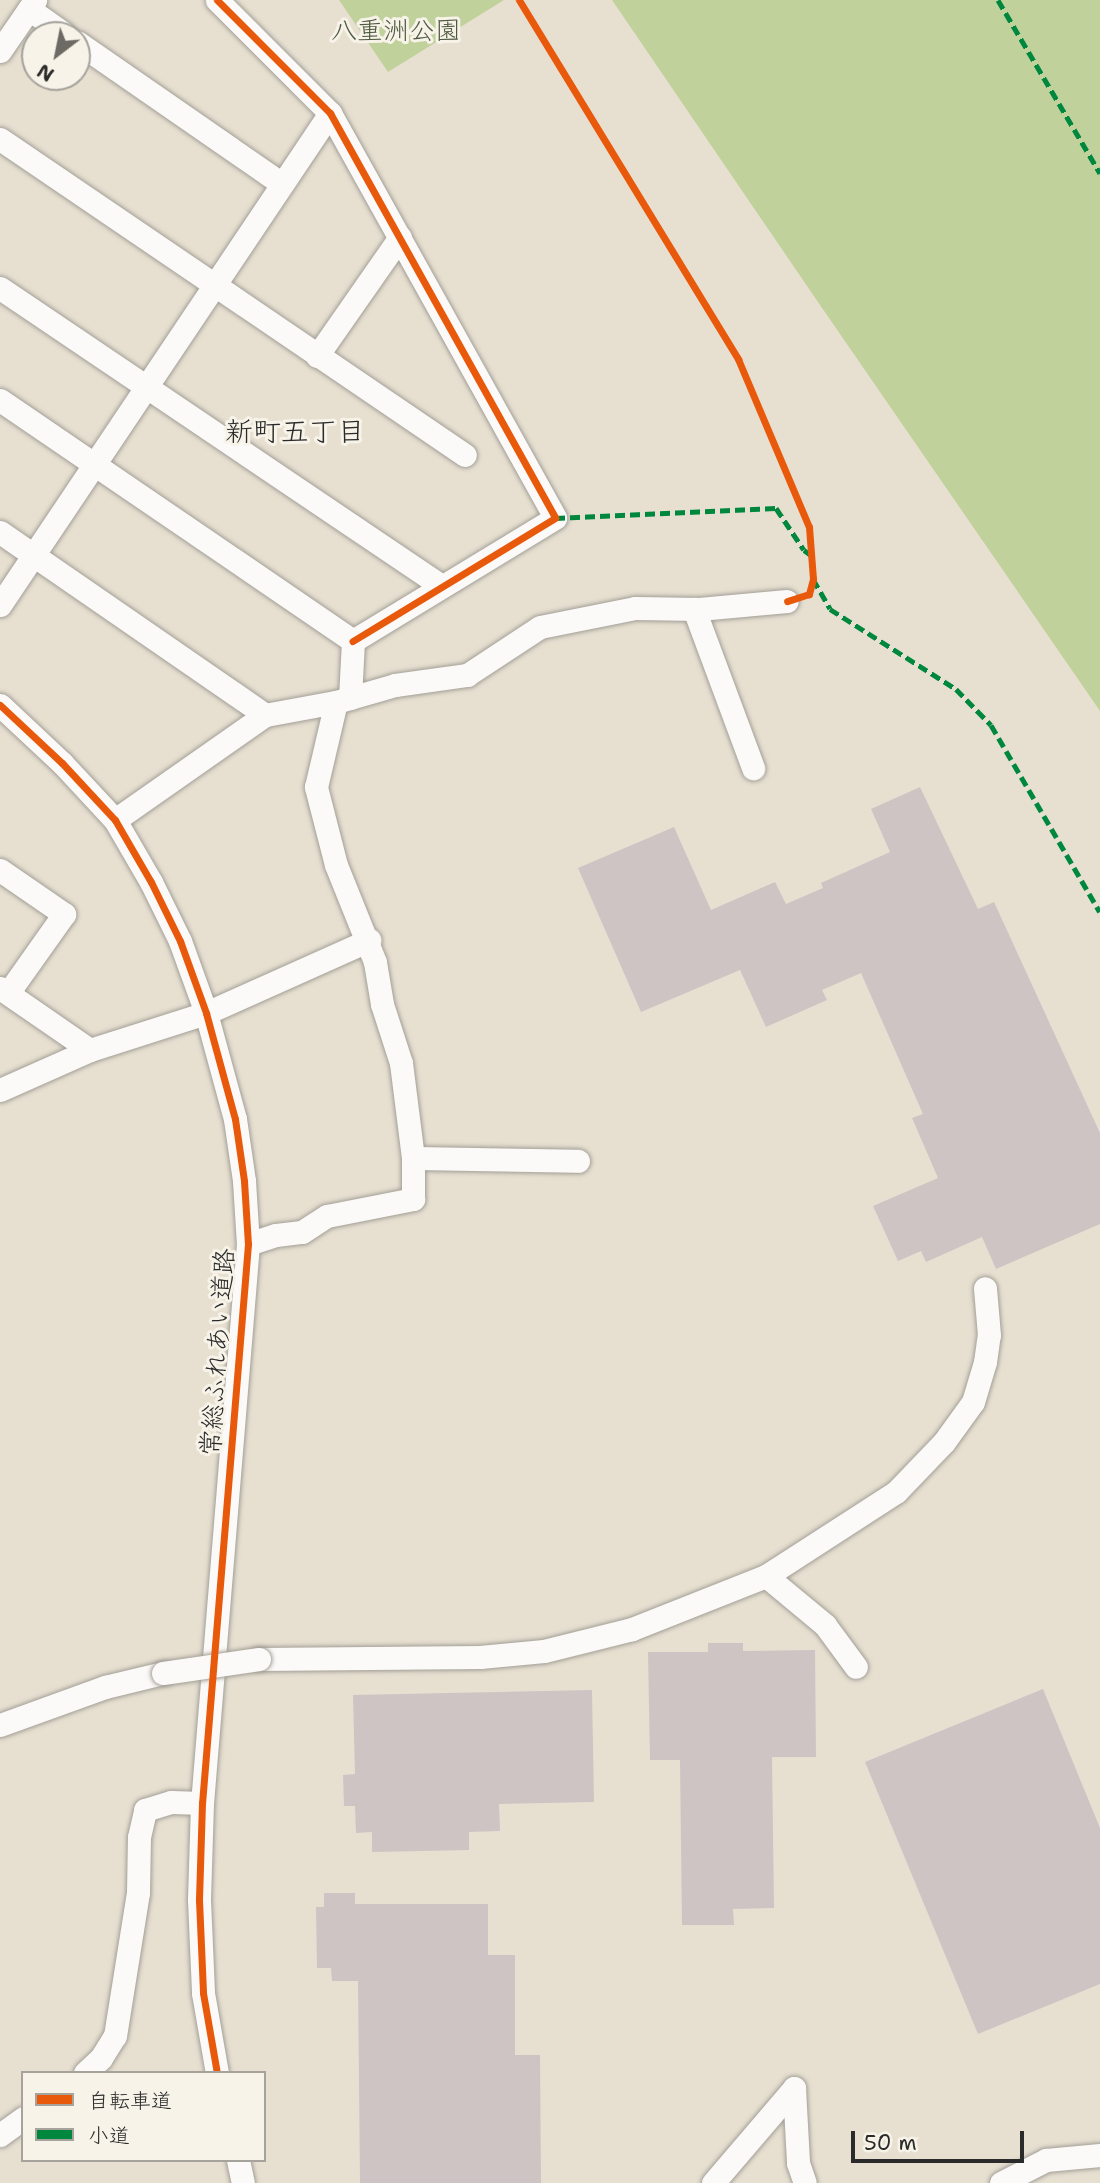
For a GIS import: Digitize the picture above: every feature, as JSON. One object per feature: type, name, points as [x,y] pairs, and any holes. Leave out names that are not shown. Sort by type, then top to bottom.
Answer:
[{"type":"street","points":[[217,0],[330,113],[555,518],[440,585],[354,641],[343,700],[316,787],[336,865],[369,940],[382,1004],[401,1063],[413,1158],[413,1199],[327,1216],[302,1232],[276,1235],[248,1244]]},
{"type":"street","points":[[0,51],[32,5],[50,21]]},
{"type":"street","points":[[91,52],[282,184]]},
{"type":"street","points":[[0,605],[330,113]]},
{"type":"street","points":[[0,139],[465,455]]},
{"type":"street","points":[[317,356],[400,237]]},
{"type":"street","points":[[0,288],[440,585]]},
{"type":"street","points":[[0,400],[354,641]]},
{"type":"street","points":[[0,532],[265,715]]},
{"type":"street","points":[[115,820],[265,715],[343,700],[395,685],[467,675],[540,627],[635,608],[694,609],[787,601]]},
{"type":"street","points":[[694,609],[753,768]]},
{"type":"street","name":"常総ふれあい道路","points":[[0,705],[62,763],[115,820],[151,883],[180,941],[206,1013],[235,1119],[244,1181],[248,1244],[202,1803],[199,1900],[203,1993],[217,2071]]},
{"type":"street","points":[[0,870],[64,914],[4,990],[90,1050]]},
{"type":"street","points":[[0,1090],[90,1050],[206,1013],[369,940]]},
{"type":"street","points":[[413,1158],[579,1161]]},
{"type":"street","points":[[0,1725],[105,1687],[163,1673],[259,1659],[480,1657],[544,1651],[632,1629],[766,1576],[896,1492],[944,1442],[973,1402],[985,1362],[989,1335],[985,1288]]},
{"type":"street","points":[[766,1576],[825,1625],[856,1667]]},
{"type":"street","points":[[87,2071],[101,2058],[115,2036],[138,1893],[139,1837],[145,1810],[171,1802],[202,1803]]},
{"type":"street","points":[[713,2183],[793,2088],[798,2163],[805,2183]]},
{"type":"street","points":[[0,2135],[21,2119]]},
{"type":"street","points":[[1001,2183],[1046,2160],[1100,2155]]},
{"type":"street","points":[[238,2162],[243,2183]]},
{"type":"green space","name":"八重洲公園","points":[[339,0],[504,0],[388,72]]},
{"type":"green space","points":[[612,0],[1100,0],[1100,711],[820,305]]},
{"type":"building","points":[[920,787],[978,909],[994,902],[1100,1133],[1100,1224],[996,1269],[982,1237],[926,1262],[921,1251],[898,1261],[873,1206],[938,1178],[912,1118],[923,1114],[861,973],[822,990],[827,1000],[766,1027],[740,970],[641,1012],[578,868],[674,827],[711,910],[775,882],[786,904],[823,888],[821,883],[890,852],[871,809]]},
{"type":"building","points":[[708,1643],[743,1643],[743,1651],[815,1650],[816,1757],[772,1757],[774,1908],[733,1909],[734,1925],[682,1925],[680,1760],[650,1760],[648,1652],[708,1652]]},
{"type":"building","points":[[1043,1689],[1100,1828],[1100,1984],[978,2034],[865,1762]]},
{"type":"building","points":[[592,1690],[594,1802],[499,1804],[500,1831],[469,1832],[469,1850],[372,1852],[372,1832],[356,1833],[355,1806],[344,1806],[343,1775],[355,1774],[353,1695]]},
{"type":"building","points":[[324,1893],[355,1893],[355,1904],[488,1904],[488,1955],[515,1955],[515,2055],[540,2055],[541,2183],[360,2183],[358,1981],[332,1981],[331,1968],[317,1968],[316,1907],[324,1907]]},
{"type":"marked path","points":[[998,0],[1100,173]]},
{"type":"marked path","points":[[555,518],[776,508],[804,550],[811,555]]},
{"type":"marked path","points":[[813,579],[830,609],[956,689],[991,725],[1100,912]]},
{"type":"cycle path","points":[[217,0],[330,113],[555,518],[353,641]]},
{"type":"cycle path","points":[[519,0],[738,359],[809,527],[813,579],[809,594],[787,601]]},
{"type":"cycle path","points":[[0,705],[62,763],[115,820],[151,882],[180,941],[206,1013],[235,1119],[244,1181],[248,1244],[202,1803],[199,1900],[203,1993],[217,2071]]},
{"type":"district","name":"新町五丁目","points":[[295,431]]}]
